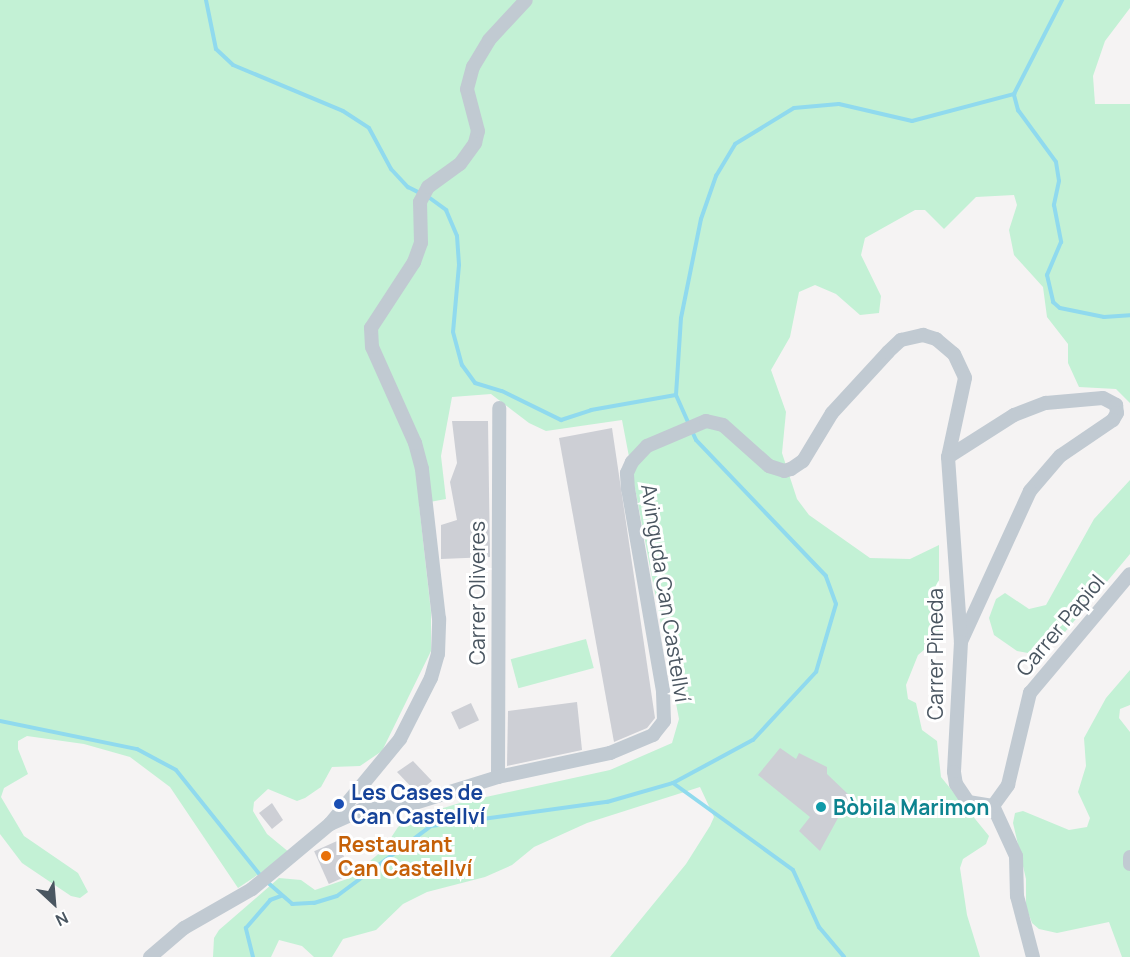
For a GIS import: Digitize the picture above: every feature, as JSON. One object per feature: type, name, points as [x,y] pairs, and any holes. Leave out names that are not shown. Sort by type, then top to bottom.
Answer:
[{"type":"street","points":[[150,957],[184,928],[252,889],[330,824],[361,790],[409,725],[438,654],[438,609],[422,469],[415,443],[372,347],[375,319],[403,281],[421,243],[420,202],[428,187],[460,164],[476,143],[478,131],[467,89],[473,67],[489,40],[526,0]]},
{"type":"street","name":"Avinguda Can Castellví","points":[[330,824],[353,813],[373,809],[391,809],[498,777],[610,753],[645,741],[662,724],[663,691],[627,473],[638,453],[696,422],[723,425],[769,466],[784,471],[791,469],[803,461],[832,413],[888,352],[902,340],[928,335]]},
{"type":"street","name":"Carrer Pineda","points":[[928,335],[954,354],[965,378],[948,457],[961,642],[956,784],[968,802],[993,806]]},
{"type":"street","points":[[948,457],[1030,408],[1089,398],[1103,398],[1116,405],[1117,413],[1113,420],[1060,456],[1030,491],[961,642]]},
{"type":"street","name":"Carrer Oliveres","points":[[498,777],[500,408]]},
{"type":"street","name":"Carrer Papiol","points":[[993,806],[1008,785],[1030,693],[1130,574]]},
{"type":"street","points":[[361,790],[378,804],[391,809]]},
{"type":"street","points":[[361,790],[363,803],[373,809]]},
{"type":"street","points":[[993,806],[1016,856],[1017,896],[1033,957]]},
{"type":"street","points":[[1130,857],[1130,864]]},
{"type":"green space","points":[[0,0],[1130,0],[1130,8],[1105,41],[1093,76],[1095,104],[1130,104],[1130,403],[1116,389],[1079,387],[1068,363],[1068,344],[1047,317],[1043,287],[1014,255],[1009,230],[1017,205],[1014,195],[976,197],[944,229],[925,210],[915,210],[865,238],[861,255],[881,296],[879,313],[860,315],[836,294],[815,285],[799,292],[790,337],[771,370],[786,412],[782,453],[797,499],[809,515],[870,558],[910,559],[939,545],[939,637],[918,655],[906,685],[908,699],[916,703],[922,730],[937,741],[941,777],[989,836],[986,844],[963,859],[960,868],[967,915],[980,957],[610,957],[686,864],[710,826],[714,817],[700,787],[587,823],[534,847],[512,865],[485,877],[427,892],[403,904],[376,930],[343,939],[332,957],[314,957],[302,946],[279,940],[271,957],[213,957],[214,938],[219,930],[279,878],[301,880],[315,890],[350,878],[383,850],[398,827],[414,817],[463,802],[610,770],[672,743],[679,719],[622,420],[546,431],[529,423],[491,394],[452,397],[441,456],[446,499],[419,504],[431,612],[431,651],[382,751],[360,766],[332,767],[321,787],[305,798],[297,801],[268,789],[254,802],[253,811],[267,834],[290,853],[238,888],[170,787],[130,757],[84,744],[27,736],[18,741],[18,749],[28,774],[4,788],[1,797],[24,836],[78,873],[88,892],[80,898],[71,896],[22,863],[0,834]]},
{"type":"green space","points":[[1130,480],[1130,554],[1060,638],[1045,649],[1028,653],[1017,651],[994,635],[989,618],[996,599],[1005,593],[1029,609],[1046,605],[1094,519]]},
{"type":"green space","points":[[586,639],[594,668],[518,688],[511,659]]},
{"type":"green space","points":[[1130,670],[1130,705],[1120,709],[1119,718],[1130,732],[1130,957],[1122,957],[1109,922],[1057,933],[1039,929],[1032,923],[1026,907],[1026,879],[1013,823],[1015,813],[1023,811],[1069,830],[1087,827],[1090,818],[1078,792],[1086,766],[1084,738],[1106,698]]},
{"type":"building","points":[[452,421],[488,421],[490,557],[441,559],[441,525],[457,520],[450,482],[457,463]]},
{"type":"building","points":[[612,428],[655,718],[647,728],[614,742],[559,438]]},
{"type":"building","points":[[577,702],[582,750],[507,766],[508,711]]},
{"type":"building","points":[[471,703],[479,720],[459,730],[451,712]]},
{"type":"building","name":"Bòbila Marimon","points":[[780,748],[796,759],[799,753],[827,767],[827,774],[850,796],[820,851],[799,831],[810,817],[758,775]]},
{"type":"building","points":[[413,761],[432,781],[417,793],[397,772]]},
{"type":"building","points":[[272,803],[283,820],[272,829],[259,813]]},
{"type":"building","points":[[337,841],[352,874],[329,884],[314,851]]},
{"type":"waterway","points":[[206,0],[216,49],[233,65],[343,111],[369,128],[391,169],[408,187],[420,193]]},
{"type":"waterway","points":[[266,881],[292,904],[314,903],[337,896],[431,826],[607,802],[673,783],[753,740],[816,672],[836,604],[826,576],[696,440],[676,395],[681,318],[701,219],[716,176],[735,144],[794,108],[839,104],[912,121],[1014,94],[1062,0]]},
{"type":"waterway","points":[[1014,95],[1018,110],[1056,162],[1059,181],[1054,205],[1061,242],[1047,275],[1053,302],[1060,308],[1104,317],[1130,315]]},
{"type":"waterway","points":[[427,196],[446,210],[457,236],[459,265],[453,332],[462,365],[475,383],[502,391],[561,420],[591,410],[676,395]]},
{"type":"waterway","points":[[0,721],[137,749],[176,770],[261,876]]},
{"type":"waterway","points":[[673,783],[793,870],[819,927],[844,957]]},
{"type":"waterway","points":[[253,957],[246,928],[270,900],[281,896]]},
{"type":"place","name":"Les Cases de Can Castellví","points":[[339,804]]},
{"type":"place","name":"Bòbila Marimon","points":[[821,807]]},
{"type":"place","name":"Restaurant Can Castellví","points":[[326,856]]}]
